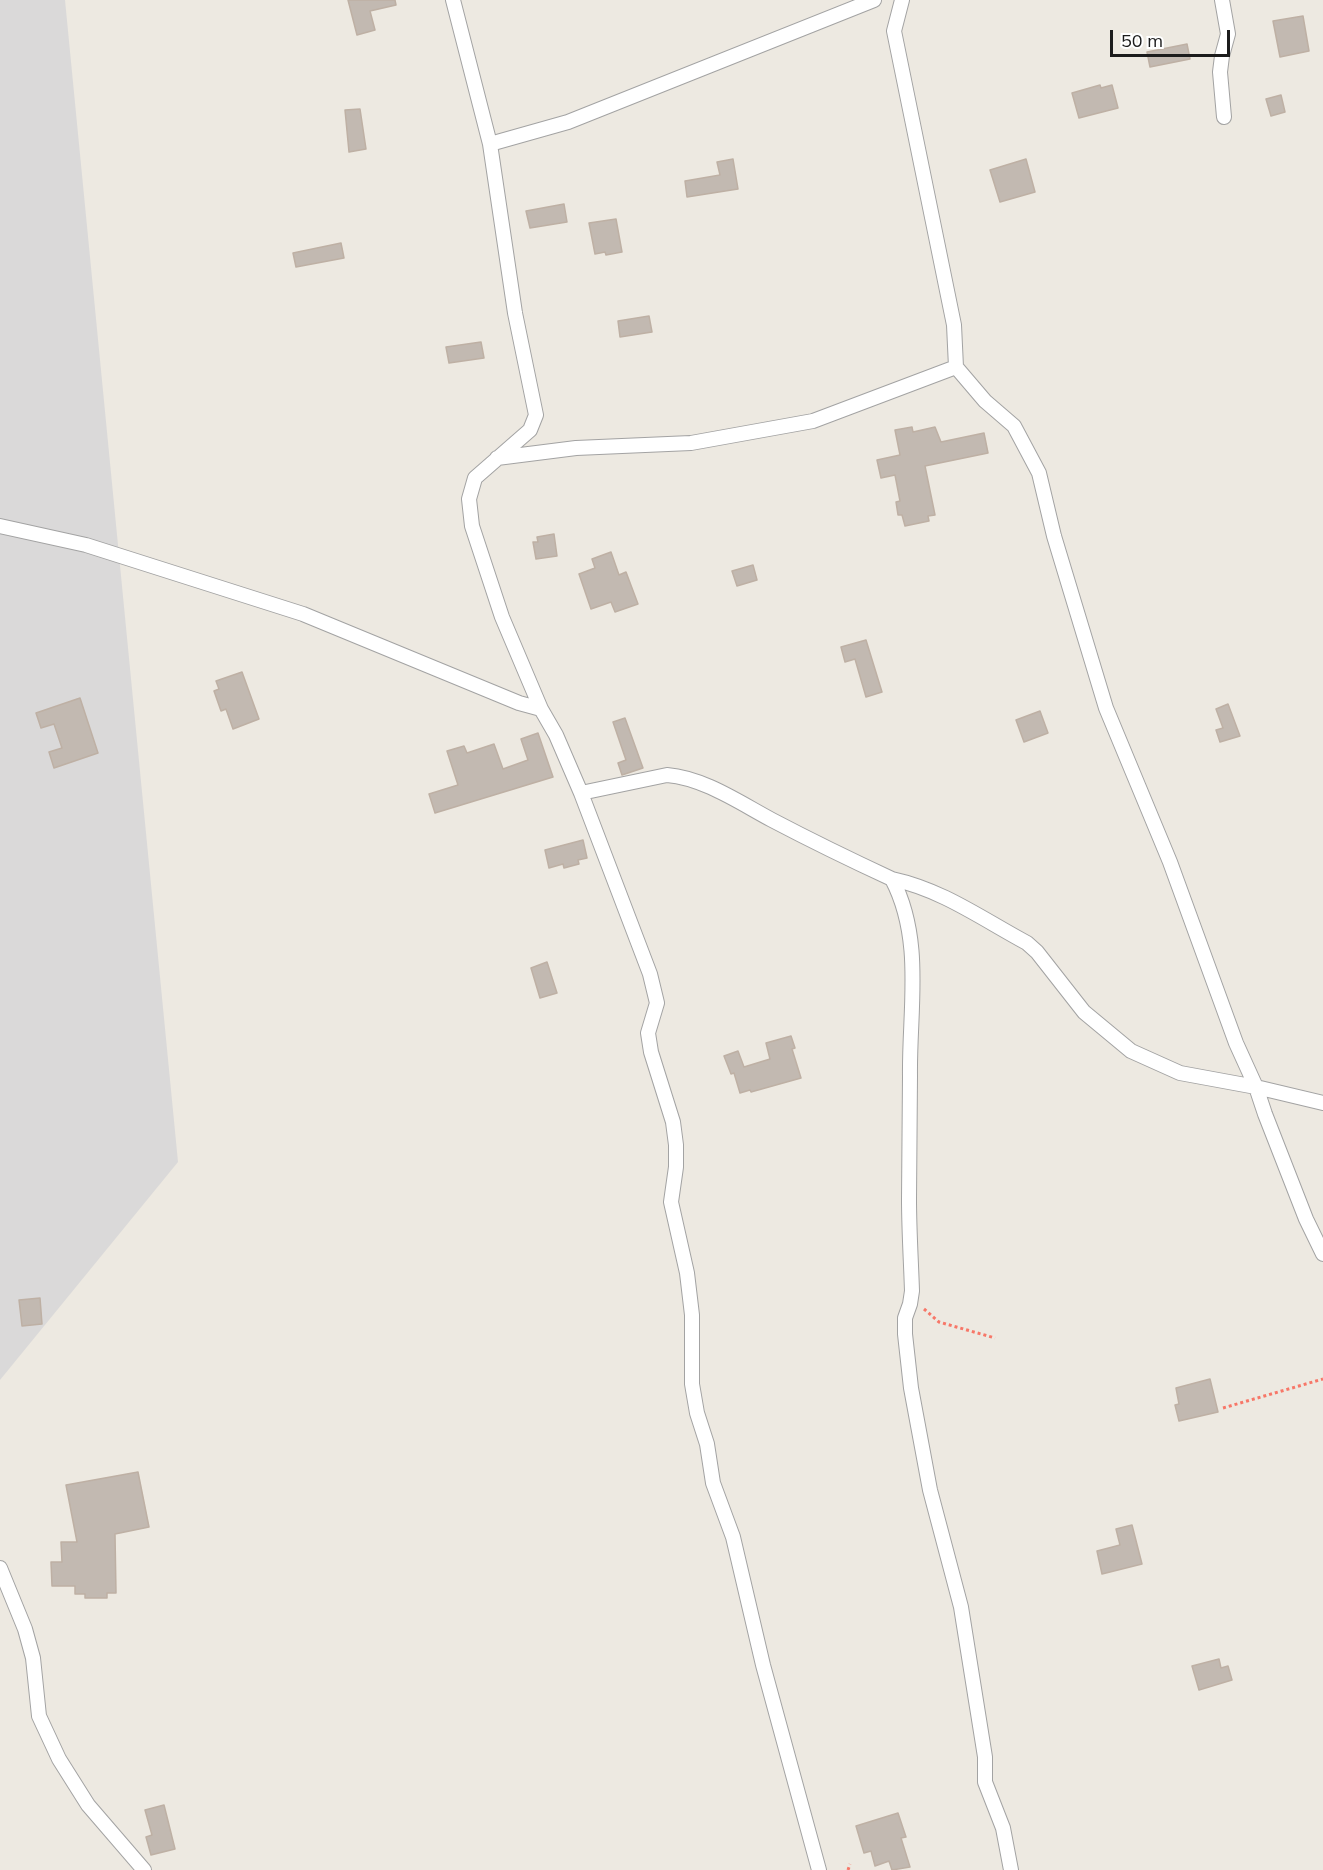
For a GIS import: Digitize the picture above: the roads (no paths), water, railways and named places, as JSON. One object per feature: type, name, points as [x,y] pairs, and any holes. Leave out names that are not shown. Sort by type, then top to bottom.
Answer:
[{"type":"street","points":[[453,0],[490,144],[515,313],[536,415],[530,430],[475,478],[469,499],[472,526],[502,617],[541,709],[556,735],[581,793],[650,974],[657,1003],[648,1034],[651,1052],[673,1122],[676,1145],[676,1167],[671,1202],[687,1273],[692,1315],[692,1384],[697,1413],[707,1444],[713,1483],[733,1537],[763,1665],[819,1870]]},
{"type":"street","points":[[490,144],[568,122],[873,0]]},
{"type":"street","points":[[902,0],[894,32],[954,325],[956,367],[985,400],[1014,426],[1039,473],[1054,536],[1106,708],[1170,862],[1236,1043],[1256,1087],[1302,1210],[1323,1254]]},
{"type":"street","points":[[1222,0],[1228,34],[1221,56],[1220,72],[1224,117]]},
{"type":"street","points":[[497,458],[576,448],[691,443],[813,421],[956,367]]},
{"type":"street","points":[[0,526],[86,545],[303,614],[508,698],[541,709]]},
{"type":"street","points":[[581,793],[667,775],[681,776],[705,786],[892,879],[918,884],[949,899],[1027,943],[1037,952],[1084,1012],[1131,1051],[1180,1073],[1256,1087],[1323,1103]]},
{"type":"street","points":[[892,879],[900,893],[908,923],[913,966],[914,1004],[910,1032],[909,1197],[911,1298],[905,1318],[905,1334],[930,1490],[961,1607],[985,1757],[985,1782],[1003,1828],[1011,1870]]},
{"type":"street","points":[[0,1568],[25,1629],[30,1648],[39,1716],[59,1759],[88,1804],[144,1870]]}]
